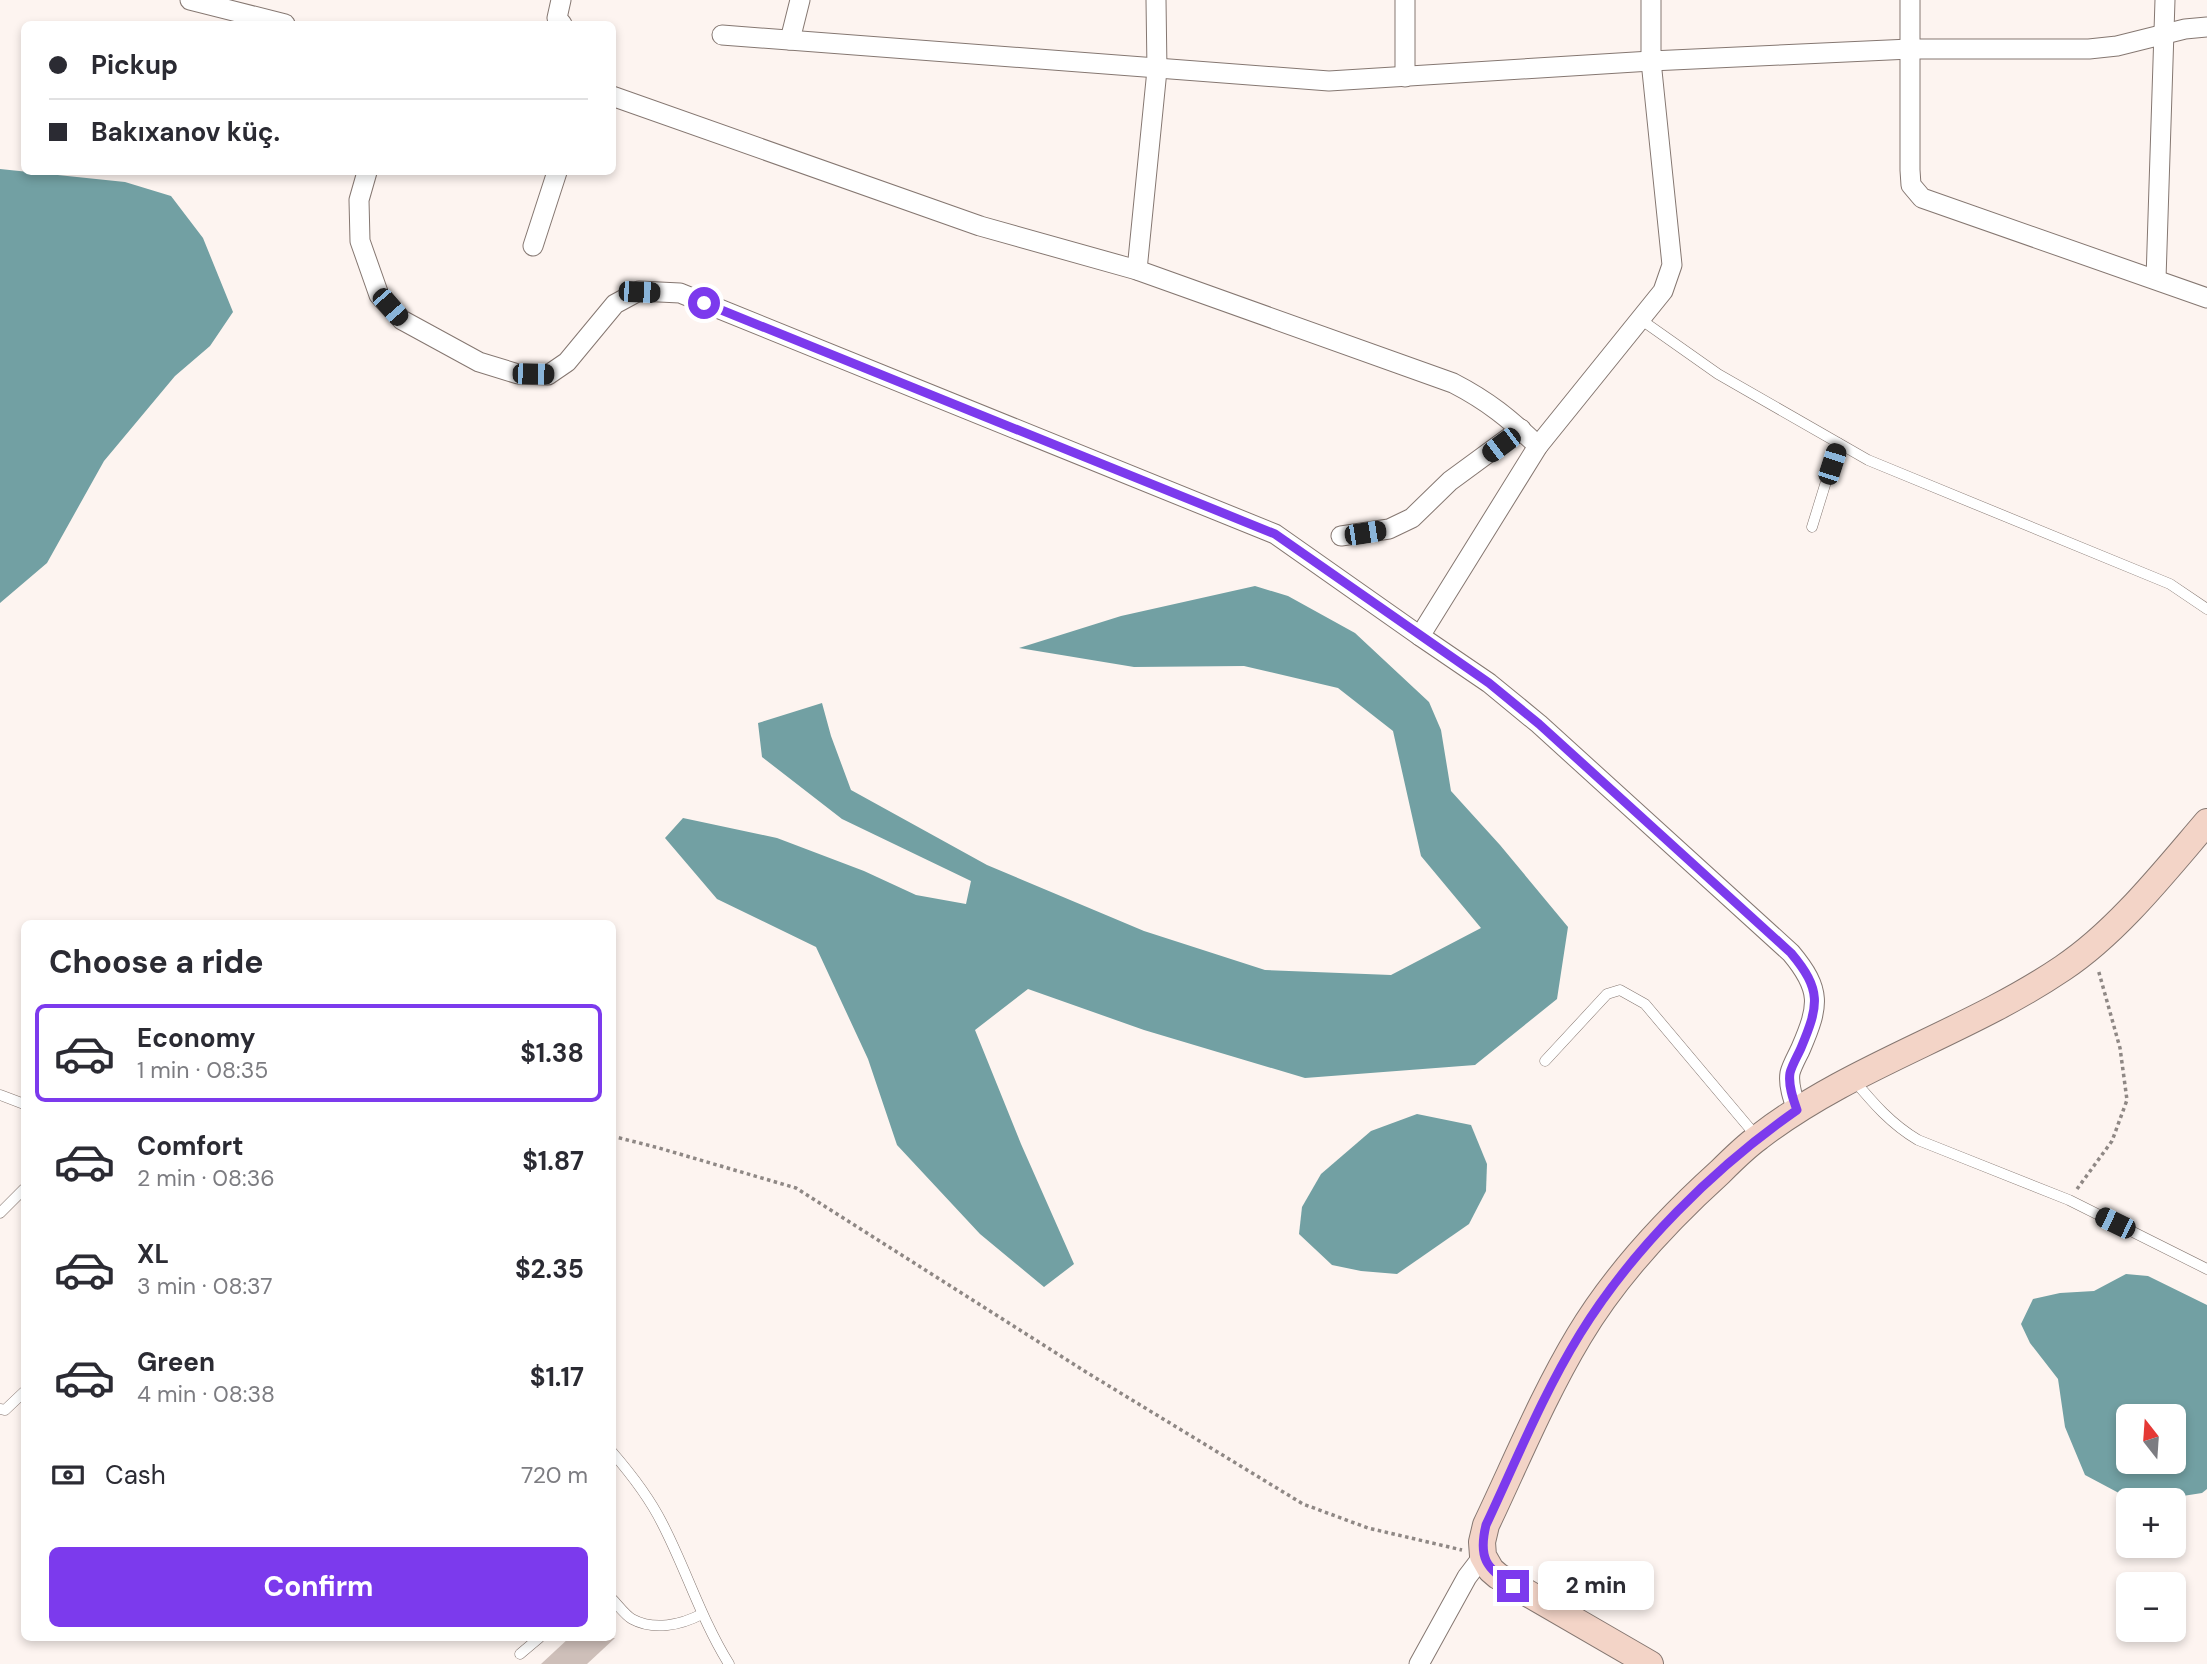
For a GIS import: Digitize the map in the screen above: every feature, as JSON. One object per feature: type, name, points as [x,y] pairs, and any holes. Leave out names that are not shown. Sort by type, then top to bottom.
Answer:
[{"type":"street","points":[[190,0],[273,21]]},
{"type":"street","points":[[560,21],[558,18],[561,0]]},
{"type":"street","points":[[790,40],[800,0]]},
{"type":"street","points":[[1137,270],[1157,69],[1156,0]]},
{"type":"street","points":[[1405,0],[1405,77]]},
{"type":"street","points":[[1420,636],[1538,446],[1663,291],[1672,265],[1651,61],[1651,0]]},
{"type":"street","points":[[1910,0],[1910,170],[1912,185],[1922,198],[2207,298]]},
{"type":"street","points":[[2157,279],[2165,0]]},
{"type":"street","points":[[722,34],[1329,81],[1651,61],[1910,49],[2089,49],[2117,46],[2185,29],[2207,27]]},
{"type":"street","points":[[616,97],[980,226],[1137,270],[1453,383],[1481,397],[1538,446]]},
{"type":"street","points":[[366,175],[359,200],[360,241],[379,295],[402,320],[479,362],[518,374],[548,375],[567,362],[615,304],[639,292],[680,293],[1275,534],[1489,683],[1539,724],[1791,953],[1805,970],[1815,997],[1814,1017],[1790,1073],[1791,1092],[1797,1110]]},
{"type":"street","points":[[533,246],[556,175]]},
{"type":"street","points":[[1341,536],[1389,529],[1412,518],[1450,481],[1521,429]]},
{"type":"street","points":[[1650,1664],[1513,1586],[1491,1570],[1483,1556],[1482,1542],[1486,1525],[1546,1397],[1578,1336],[1602,1299],[1638,1256],[1698,1193],[1758,1138],[1797,1110],[1852,1079],[2031,988],[2064,967],[2091,947],[2155,883],[2207,822]]},
{"type":"street","points":[[1419,1664],[1467,1577],[1483,1556]]},
{"type":"lane","points":[[1640,319],[1718,374],[1868,460],[2170,584],[2207,609]]},
{"type":"lane","points":[[1812,527],[1838,443]]},
{"type":"lane","points":[[1545,1061],[1607,994],[1620,989],[1645,1004],[1758,1138]]},
{"type":"lane","points":[[1852,1079],[1878,1110],[1898,1128],[1918,1140],[2069,1200],[2207,1269]]},
{"type":"lane","points":[[0,1096],[21,1103]]},
{"type":"lane","points":[[0,1213],[21,1192]]},
{"type":"lane","points":[[0,1409],[5,1410],[21,1395]]},
{"type":"lane","points":[[616,1457],[634,1478],[662,1523],[702,1614],[729,1664]]},
{"type":"lane","points":[[616,1603],[631,1619],[656,1626],[684,1624],[702,1614]]},
{"type":"lane","points":[[520,1654],[535,1641]]},
{"type":"path","points":[[2069,1200],[2112,1142],[2127,1100],[2120,1048],[2091,947]]},
{"type":"path","points":[[616,1137],[796,1188],[1086,1372],[1303,1504],[1368,1528],[1483,1556]]},
{"type":"water","points":[[0,169],[21,171],[21,175],[58,175],[125,182],[171,196],[203,238],[233,312],[210,346],[175,376],[104,461],[47,563],[0,603]]},
{"type":"water","points":[[1255,586],[1288,596],[1355,633],[1429,702],[1441,730],[1451,791],[1568,927],[1557,999],[1475,1065],[1305,1078],[1144,1030],[1028,989],[975,1030],[1074,1264],[1044,1287],[980,1234],[897,1145],[868,1059],[816,947],[717,899],[665,838],[683,818],[777,838],[864,871],[916,895],[966,904],[971,881],[842,819],[762,757],[758,723],[822,703],[851,790],[987,865],[1144,931],[1265,970],[1391,975],[1481,928],[1421,856],[1393,731],[1338,688],[1244,666],[1134,667],[1019,648],[1121,616]]},
{"type":"water","points":[[1417,1114],[1471,1125],[1487,1164],[1486,1191],[1469,1224],[1397,1274],[1332,1265],[1299,1234],[1302,1207],[1321,1174],[1371,1131]]},
{"type":"water","points":[[2126,1274],[2148,1276],[2207,1305],[2207,1489],[2202,1493],[2186,1495],[2186,1488],[2116,1488],[2116,1491],[2085,1475],[2065,1427],[2058,1379],[2030,1343],[2021,1324],[2033,1299],[2060,1293],[2094,1291]]},
{"type":"building","points":[[566,1641],[612,1641],[587,1664],[541,1664]]},
{"type":"route","points":[[704,303],[1275,534],[1489,683],[1539,724],[1791,953],[1805,970],[1815,997],[1814,1017],[1790,1073],[1791,1092],[1797,1110],[1758,1138],[1698,1193],[1638,1256],[1602,1299],[1578,1336],[1551,1386],[1486,1525],[1482,1542],[1483,1556],[1491,1570],[1513,1586]]}]
